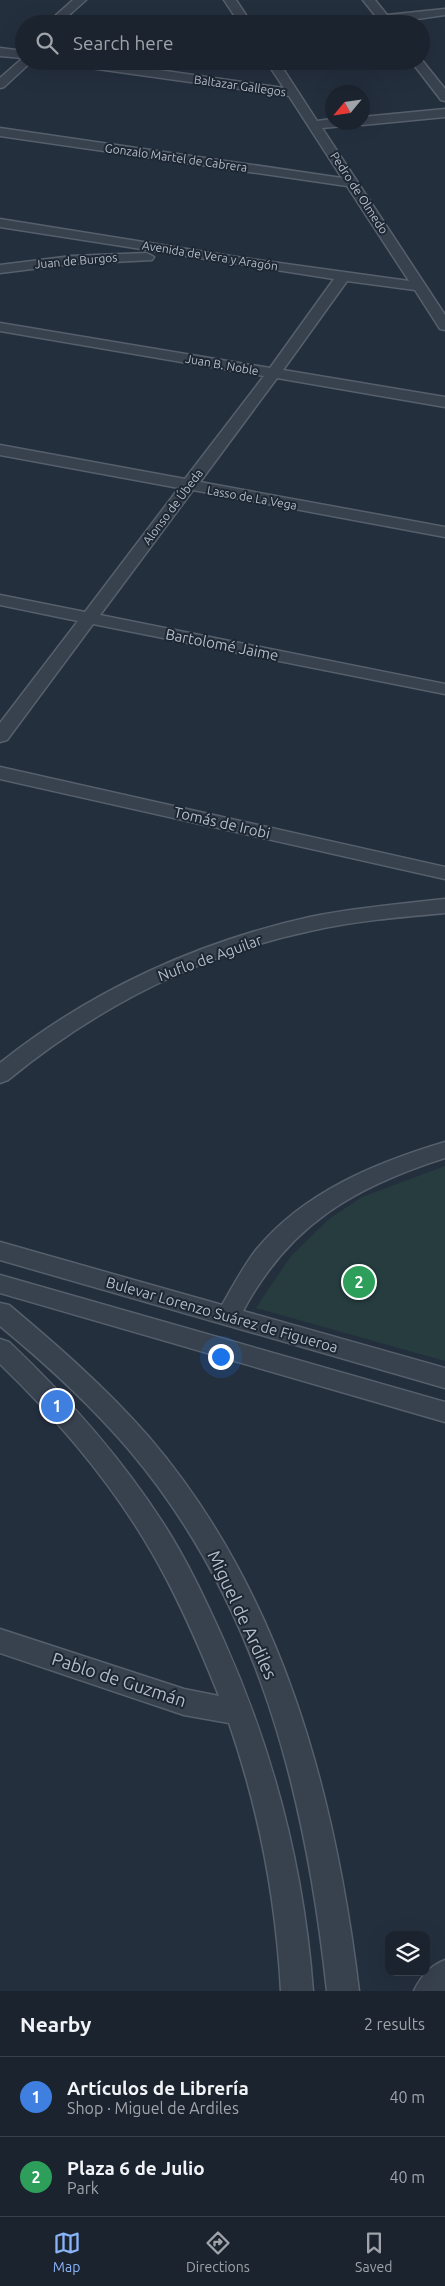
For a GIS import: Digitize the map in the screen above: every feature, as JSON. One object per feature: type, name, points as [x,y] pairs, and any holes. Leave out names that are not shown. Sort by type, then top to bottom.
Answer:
[{"type":"street","points":[[62,15],[80,0]]},
{"type":"street","points":[[230,0],[240,15]]},
{"type":"street","points":[[369,0],[381,15]]},
{"type":"street","points":[[80,15],[91,6]]},
{"type":"street","points":[[427,15],[445,12]]},
{"type":"street","points":[[0,84],[15,64]]},
{"type":"street","name":"Baltazar Gallegos","points":[[132,70],[293,93]]},
{"type":"street","name":"Pedro de Olmedo","points":[[278,70],[445,326]]},
{"type":"street","points":[[424,70],[445,97]]},
{"type":"street","points":[[370,120],[445,113]]},
{"type":"street","points":[[315,125],[325,124]]},
{"type":"street","name":"Gonzalo Martel de Cabrera","points":[[0,132],[352,183]]},
{"type":"street","name":"Avenida de Vera y Aragón","points":[[0,223],[243,262],[420,287]]},
{"type":"street","name":"Juan de Burgos","points":[[0,269],[115,257],[243,262]]},
{"type":"street","name":"Alonso de Úbeda","points":[[0,736],[273,374],[343,276]]},
{"type":"street","name":"Juan B. Noble","points":[[0,327],[445,402]]},
{"type":"street","name":"Lasso de La Vega","points":[[0,450],[445,532]]},
{"type":"street","name":"Bartolomé Jaime","points":[[0,600],[445,689]]},
{"type":"street","name":"Tomás de Irobi","points":[[0,773],[445,873]]},
{"type":"street","name":"Nuflo de Aguilar","points":[[0,1075],[31,1050],[89,1010],[166,972],[245,943],[309,925],[369,914],[445,906]]},
{"type":"street","points":[[228,1317],[252,1275],[271,1248],[315,1210],[372,1176],[445,1150]]},
{"type":"street","name":"Bulevar Lorenzo Suárez de Figueroa","points":[[0,1252],[445,1378]]},
{"type":"street","name":"Bulevar Lorenzo Suárez de Figueroa","points":[[0,1284],[445,1412]]},
{"type":"street","name":"Miguel de Ardiles","points":[[0,1312],[80,1381],[140,1446],[174,1490],[205,1536],[232,1586],[263,1653],[289,1720],[304,1769],[336,1932],[343,1991]]},
{"type":"street","points":[[0,1349],[66,1414],[109,1466],[146,1519],[184,1586],[211,1642],[239,1711],[266,1792],[286,1887],[296,1962],[297,1991]]},
{"type":"street","name":"Pablo de Guzmán","points":[[0,1641],[184,1702],[205,1707],[239,1711]]},
{"type":"street","points":[[430,1991],[445,1975]]},
{"type":"green space","points":[[445,1166],[445,1361],[256,1308],[291,1256],[329,1219],[362,1197]]},
{"type":"place","name":"Plaza 6 de Julio","points":[[359,1282]]},
{"type":"place","name":"Artículos de Librería","points":[[57,1406]]}]
